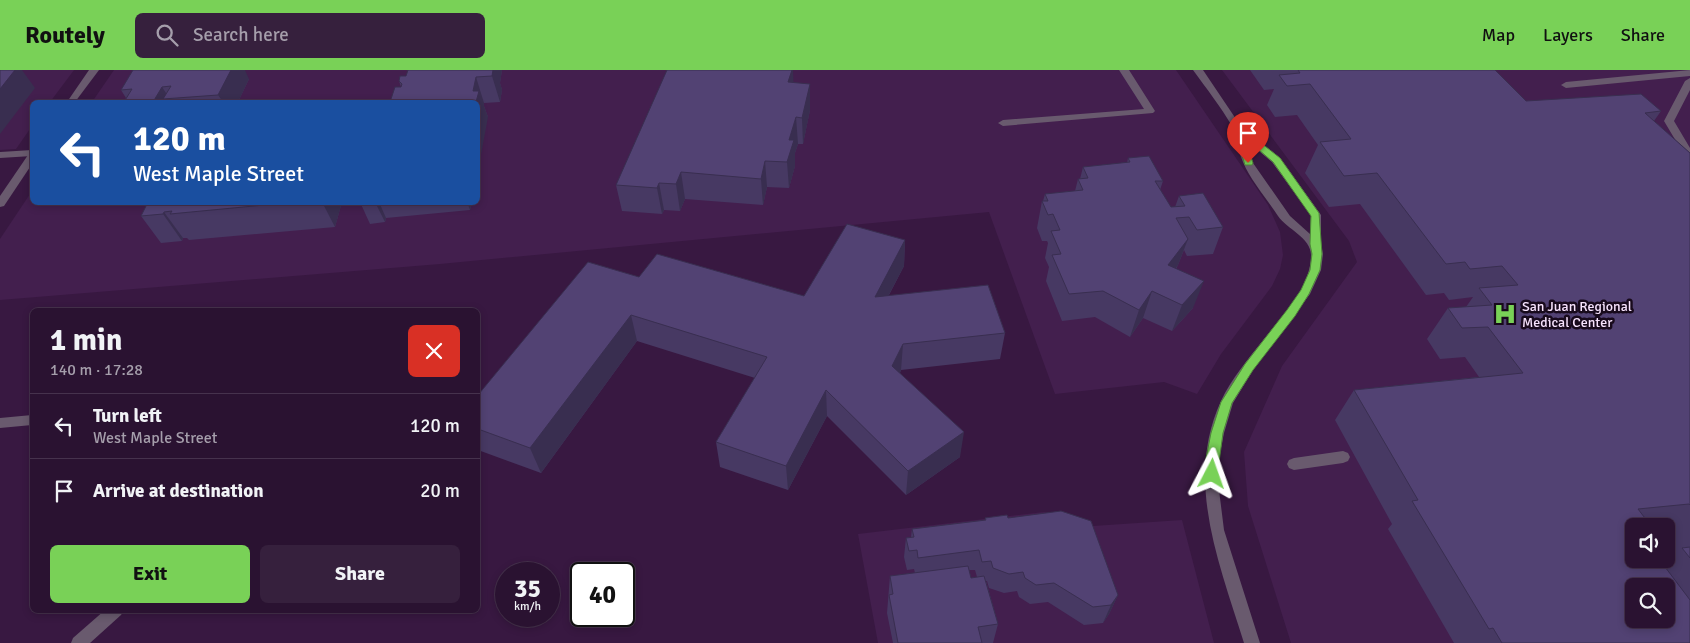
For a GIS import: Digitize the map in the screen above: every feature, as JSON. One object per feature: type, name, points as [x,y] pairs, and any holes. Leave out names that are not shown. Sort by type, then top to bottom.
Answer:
[{"type":"street","points":[[72,100],[94,70]]},
{"type":"street","points":[[1003,123],[1150,111],[1124,70]]},
{"type":"street","points":[[1198,70],[1237,127],[1276,160],[1316,215],[1315,244],[1317,254],[1315,270],[1306,291],[1249,367],[1227,402],[1217,433],[1212,458],[1212,490],[1217,530],[1252,643]]},
{"type":"street","points":[[1566,85],[1690,72]]},
{"type":"street","points":[[1690,81],[1669,121],[1690,156]]},
{"type":"street","points":[[1237,127],[1248,163],[1286,219],[1315,244]]},
{"type":"street","points":[[0,156],[30,153]]},
{"type":"street","points":[[0,204],[30,160]]},
{"type":"street","points":[[0,423],[30,420]]},
{"type":"street","points":[[1294,464],[1344,457]]},
{"type":"street","points":[[79,643],[113,613]]},
{"type":"shaded area","points":[[0,70],[74,70],[52,100],[30,100],[30,129],[16,149],[0,150]]},
{"type":"shaded area","points":[[114,70],[1176,70],[1268,205],[1280,232],[1283,255],[1280,269],[1272,286],[1221,354],[1197,394],[1164,382],[1055,394],[989,212],[440,264],[0,300],[0,239],[30,194],[30,205],[480,205],[480,100],[93,100]]},
{"type":"shaded area","name":"San Juan Regional Medical Center","points":[[1222,70],[1690,70],[1690,643],[1291,643],[1248,506],[1244,452],[1282,366],[1357,262],[1349,241]]},
{"type":"shaded area","points":[[1044,512],[1093,526],[1182,520],[1214,643],[878,643],[858,534]]},
{"type":"building","points":[[0,70],[15,70],[0,89]]},
{"type":"building","points":[[133,70],[231,70],[218,95],[163,99],[171,86],[162,87],[154,100],[125,100],[132,89],[121,90]]},
{"type":"building","points":[[408,70],[493,70],[492,76],[476,77],[473,91],[479,91],[477,100],[391,100],[395,87],[401,87],[400,76],[406,76]]},
{"type":"building","points":[[667,70],[792,70],[788,82],[810,84],[802,118],[796,117],[789,140],[794,140],[787,162],[765,161],[761,179],[681,172],[676,184],[659,183],[657,188],[616,185]]},
{"type":"building","name":"San Juan Regional Medical Center","points":[[1298,70],[1495,70],[1526,101],[1641,94],[1661,111],[1645,113],[1690,153],[1690,505],[1638,509],[1645,518],[1625,518],[1625,568],[1666,568],[1673,578],[1625,578],[1625,628],[1675,628],[1675,580],[1690,600],[1690,643],[1502,643],[1493,628],[1489,629],[1412,501],[1418,500],[1354,390],[1523,373],[1488,327],[1462,328],[1448,308],[1492,305],[1479,288],[1518,285],[1502,266],[1470,269],[1465,262],[1446,264],[1377,173],[1344,176],[1320,142],[1351,139],[1310,84],[1287,86],[1279,75],[1300,73]]},
{"type":"building","points":[[1149,156],[1163,181],[1155,181],[1171,207],[1185,206],[1179,196],[1203,193],[1223,227],[1197,230],[1189,217],[1176,218],[1188,239],[1168,265],[1204,281],[1182,305],[1152,291],[1139,310],[1103,291],[1069,294],[1052,255],[1061,254],[1051,231],[1060,230],[1053,214],[1048,215],[1042,201],[1048,201],[1045,194],[1083,190],[1078,179],[1088,178],[1083,167],[1130,162],[1128,158]]},
{"type":"building","points":[[146,205],[264,205],[170,214],[172,211],[164,212],[163,214],[141,216]]},
{"type":"building","points":[[847,224],[905,240],[875,297],[988,285],[1005,333],[903,344],[892,366],[964,432],[908,471],[826,390],[786,466],[716,442],[767,357],[631,315],[530,448],[480,430],[480,393],[588,262],[639,277],[657,254],[804,296]]},
{"type":"building","points":[[1061,511],[1091,521],[1118,595],[1111,605],[1093,607],[1054,583],[1036,585],[1025,578],[1023,572],[1009,574],[993,568],[991,561],[982,562],[979,550],[918,558],[917,550],[909,551],[906,538],[914,537],[912,529],[986,520],[985,518],[1007,515],[1008,518]]},
{"type":"building","points":[[1690,547],[1690,558],[1682,548]]},
{"type":"building","points":[[968,566],[971,578],[984,576],[998,624],[978,627],[982,643],[898,643],[889,595],[893,594],[890,576]]},
{"type":"place","name":"San Juan Regional Medical Center","points":[[1505,314]]},
{"type":"route","points":[[1212,474],[1212,458],[1217,433],[1227,402],[1249,367],[1306,291],[1315,270],[1317,254],[1315,244],[1316,215],[1276,160],[1237,127],[1248,163]]}]
